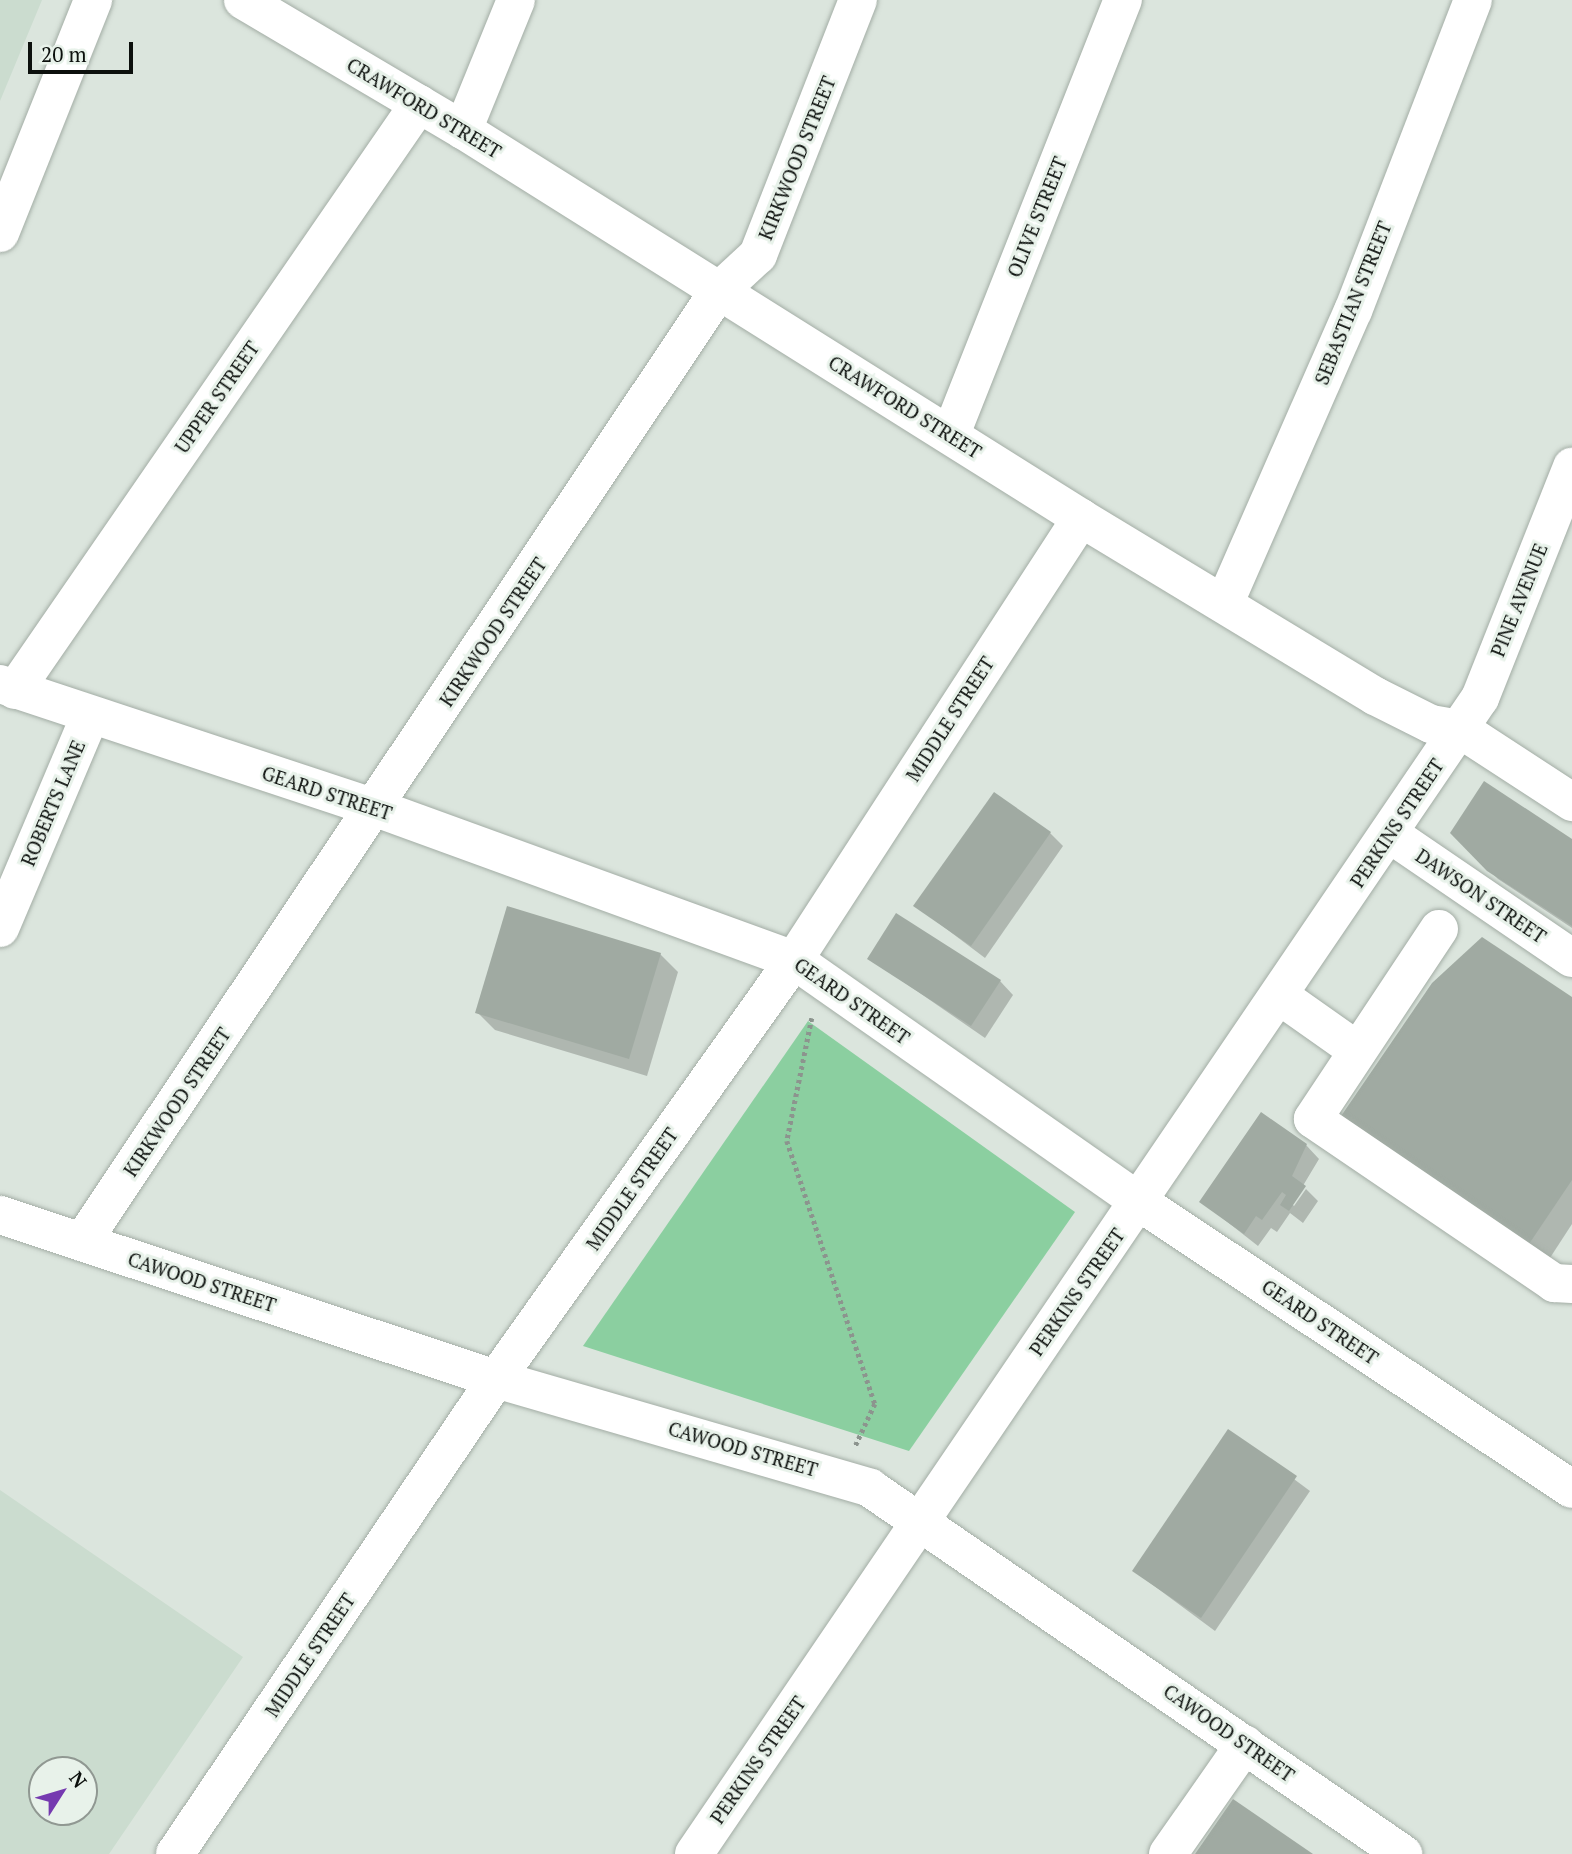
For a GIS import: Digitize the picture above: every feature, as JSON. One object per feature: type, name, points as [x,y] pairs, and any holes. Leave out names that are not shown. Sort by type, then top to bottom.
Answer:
[{"type":"street","points":[[0,233],[93,0]]},
{"type":"street","name":"CRAWFORD STREET","points":[[243,0],[463,130],[1082,518],[1403,712],[1431,724],[1460,729],[1572,802]]},
{"type":"street","points":[[463,130],[516,0]]},
{"type":"street","name":"KIRKWOOD STREET","points":[[82,1242],[376,808],[718,292],[740,276],[768,234],[858,0]]},
{"type":"street","name":"OLIVE STREET","points":[[951,434],[1123,0]]},
{"type":"street","name":"SEBASTIAN STREET","points":[[1225,602],[1353,311],[1473,0]]},
{"type":"street","name":"UPPER STREET","points":[[8,687],[419,104]]},
{"type":"street","name":"PINE AVENUE","points":[[1460,729],[1480,698],[1572,467]]},
{"type":"street","name":"MIDDLE STREET","points":[[176,1854],[496,1379],[807,969],[1082,518]]},
{"type":"street","name":"GEARD STREET","points":[[8,687],[376,808],[807,969],[1139,1202],[1572,1489]]},
{"type":"street","name":"ROBERTS LANE","points":[[0,928],[90,716]]},
{"type":"street","name":"PERKINS STREET","points":[[694,1854],[1460,729]]},
{"type":"street","name":"DAWSON STREET","points":[[1390,834],[1572,958]]},
{"type":"street","points":[[1439,929],[1313,1119],[1554,1283],[1572,1284]]},
{"type":"street","points":[[1280,996],[1358,1051]]},
{"type":"street","name":"CAWOOD STREET","points":[[0,1215],[496,1379],[841,1477],[870,1488],[923,1521],[1403,1854]]},
{"type":"street","points":[[1168,1854],[1245,1744]]},
{"type":"path","points":[[807,969],[788,1141],[875,1404],[841,1477]]},
{"type":"shaded area","points":[[0,0],[42,0],[0,101]]},
{"type":"shaded area","points":[[0,1490],[243,1657],[109,1854],[0,1854]]},
{"type":"green space","points":[[808,1021],[1075,1212],[909,1451],[583,1346]]},
{"type":"building","points":[[1484,781],[1572,839],[1572,926],[1487,871],[1450,833]]},
{"type":"building","points":[[994,792],[1051,832],[971,946],[913,906]]},
{"type":"building","points":[[507,906],[661,953],[629,1059],[475,1013]]},
{"type":"building","points":[[896,913],[1001,980],[971,1026],[867,959]]},
{"type":"building","points":[[1482,937],[1572,997],[1572,1180],[1527,1247],[1339,1119],[1432,983]]},
{"type":"building","points":[[1261,1112],[1307,1144],[1292,1176],[1306,1186],[1289,1211],[1280,1205],[1286,1195],[1282,1192],[1262,1220],[1256,1216],[1244,1234],[1199,1202]]},
{"type":"building","points":[[1228,1429],[1297,1476],[1201,1618],[1132,1571]]},
{"type":"building","points":[[1233,1799],[1313,1854],[1195,1854]]}]
